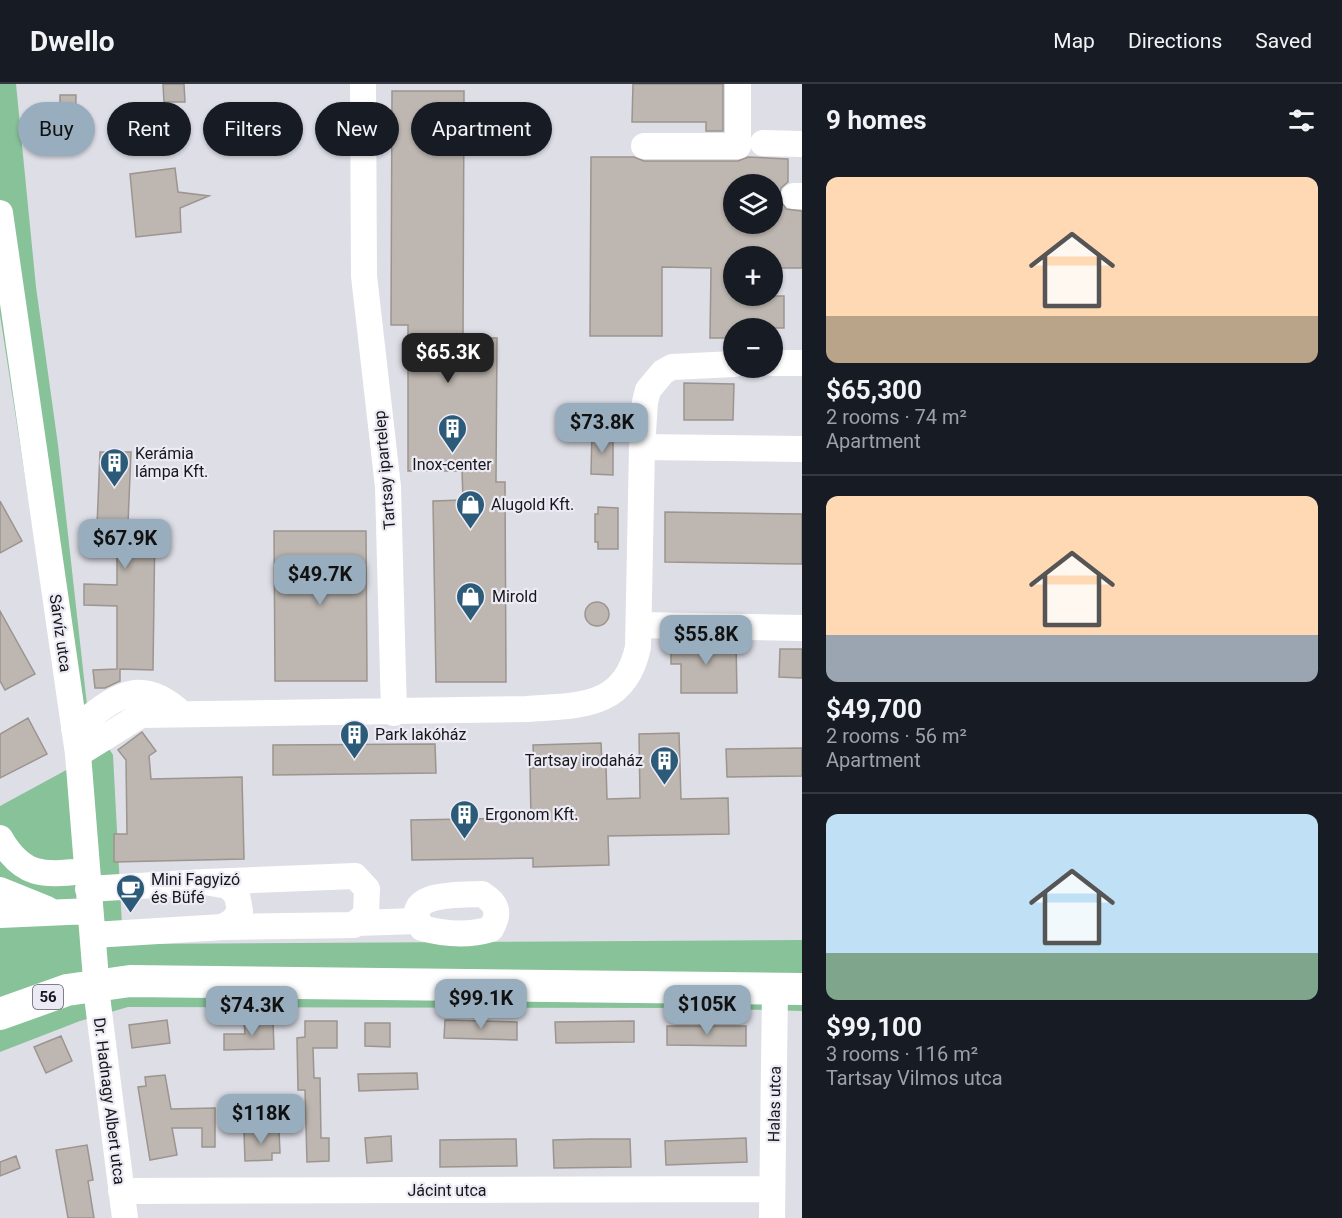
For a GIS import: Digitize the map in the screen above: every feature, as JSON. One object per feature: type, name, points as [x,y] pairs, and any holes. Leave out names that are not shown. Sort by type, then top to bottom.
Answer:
[{"type":"main road","name":"56","points":[[0,1014],[67,990],[96,984],[153,981],[788,989]]},
{"type":"street","name":"Tartsay ipartelep","points":[[363,84],[364,276],[388,487],[394,713]]},
{"type":"street","points":[[644,146],[738,146],[738,84]]},
{"type":"street","points":[[763,143],[802,144]]},
{"type":"street","name":"Sárvíz utca","points":[[0,213],[78,754],[96,984]]},
{"type":"street","points":[[783,363],[802,363]]},
{"type":"street","points":[[78,754],[141,715],[394,713],[527,709],[592,703],[613,693],[630,673],[638,647],[642,447],[648,390],[663,372],[682,365],[723,364]]},
{"type":"street","points":[[642,447],[802,449]]},
{"type":"street","points":[[639,625],[802,628]]},
{"type":"street","points":[[74,729],[117,697],[145,692],[165,698],[183,714]]},
{"type":"street","points":[[0,838],[20,864],[89,902],[223,927],[354,925],[356,923],[417,921]]},
{"type":"street","points":[[0,915],[53,911],[89,902],[205,882],[355,876],[367,889],[366,914],[356,923]]},
{"type":"street","points":[[205,882],[228,886],[237,895],[240,911],[233,921],[223,927]]},
{"type":"street","points":[[0,890],[53,911]]},
{"type":"street","name":"Dr. Hadnagy Albert utca","points":[[96,984],[125,1218]]},
{"type":"street","name":"Halas utca","points":[[772,1218],[772,1189],[788,989]]},
{"type":"street","name":"Jácint utca","points":[[121,1191],[772,1189]]},
{"type":"green space","points":[[0,84],[16,84],[18,156],[23,156],[36,287],[58,445],[88,714],[113,755],[123,944],[802,940],[802,1011],[695,1008],[128,1007],[80,1021],[0,1052],[0,806],[70,768],[0,315]]},
{"type":"building","points":[[163,84],[184,84],[185,102],[164,102]]},
{"type":"building","points":[[633,84],[723,84],[723,131],[706,131],[706,122],[632,122]]},
{"type":"building","points":[[392,91],[464,91],[464,102],[411,102],[411,156],[464,156],[463,338],[497,338],[496,482],[505,482],[506,682],[436,682],[433,501],[463,500],[462,471],[408,471],[408,325],[391,325],[392,156],[399,156],[399,102],[392,102]]},
{"type":"building","points":[[60,95],[76,95],[76,102],[60,102]]},
{"type":"building","points":[[591,157],[634,157],[644,161],[738,161],[748,157],[788,159],[788,182],[783,186],[783,174],[723,174],[723,234],[783,234],[783,204],[786,209],[802,211],[802,268],[783,268],[783,246],[723,246],[723,306],[783,306],[784,296],[784,328],[783,318],[723,318],[723,338],[710,338],[711,268],[662,267],[662,336],[590,336]]},
{"type":"building","points":[[175,168],[178,192],[209,196],[180,208],[181,232],[136,237],[130,174]]},
{"type":"building","points":[[684,383],[734,384],[733,420],[684,420]]},
{"type":"building","points":[[592,432],[613,433],[613,475],[591,474]]},
{"type":"building","points":[[100,452],[131,452],[128,523],[155,524],[153,670],[120,669],[120,681],[105,688],[95,688],[93,670],[117,669],[117,606],[84,605],[84,584],[117,585],[117,553],[96,551]]},
{"type":"building","points":[[0,501],[22,541],[0,553]]},
{"type":"building","points":[[598,507],[618,508],[618,549],[598,549],[598,542],[595,542],[595,514],[598,514]]},
{"type":"building","points":[[665,512],[802,514],[802,564],[665,562]]},
{"type":"building","points":[[274,531],[366,531],[367,681],[275,681]]},
{"type":"building","points":[[597,602],[606,605],[609,614],[606,623],[597,626],[588,623],[585,614],[588,605]]},
{"type":"building","points":[[0,611],[35,674],[5,690],[0,681]]},
{"type":"building","points":[[671,641],[736,642],[737,693],[681,693],[681,664],[671,664]]},
{"type":"building","points":[[780,649],[802,649],[802,678],[779,677]]},
{"type":"building","points":[[28,718],[47,754],[0,778],[0,734]]},
{"type":"building","points":[[142,732],[156,751],[149,756],[151,779],[242,777],[244,859],[114,862],[114,834],[127,834],[126,760],[118,750]]},
{"type":"building","points":[[679,733],[681,799],[728,798],[729,834],[608,836],[609,865],[533,867],[533,858],[412,860],[411,820],[531,818],[530,768],[534,768],[533,745],[601,743],[602,765],[606,765],[607,799],[640,798],[639,734]]},
{"type":"building","name":"Park lakóház","points":[[435,744],[436,773],[273,775],[273,745]]},
{"type":"building","points":[[802,748],[802,776],[727,777],[726,749]]},
{"type":"building","points":[[167,1020],[170,1043],[132,1048],[129,1025]]},
{"type":"building","points":[[244,1020],[273,1020],[274,1049],[224,1050],[224,1034],[245,1034]]},
{"type":"building","points":[[445,1020],[517,1022],[517,1040],[444,1038]]},
{"type":"building","points":[[305,1021],[337,1021],[337,1048],[313,1048],[314,1078],[320,1078],[321,1138],[329,1138],[329,1161],[307,1162],[305,1090],[298,1090],[297,1038],[305,1037]]},
{"type":"building","points":[[634,1021],[634,1042],[556,1043],[555,1022]]},
{"type":"building","points":[[365,1023],[390,1023],[390,1047],[365,1046]]},
{"type":"building","points":[[667,1026],[746,1026],[746,1046],[667,1045]]},
{"type":"building","points":[[61,1036],[72,1061],[46,1073],[34,1047]]},
{"type":"building","points":[[417,1073],[418,1089],[359,1091],[358,1074]]},
{"type":"building","points":[[165,1075],[171,1109],[215,1108],[215,1147],[202,1147],[202,1128],[172,1128],[177,1155],[150,1160],[138,1087],[146,1086],[145,1077]]},
{"type":"building","points":[[279,1130],[280,1153],[272,1153],[272,1160],[245,1161],[244,1131]]},
{"type":"building","points":[[391,1136],[392,1161],[367,1163],[365,1138]]},
{"type":"building","points":[[746,1138],[747,1162],[666,1165],[665,1141]]},
{"type":"building","points":[[516,1139],[517,1166],[440,1167],[440,1140]]},
{"type":"building","points":[[630,1139],[631,1167],[554,1168],[553,1140]]},
{"type":"building","points":[[87,1145],[93,1180],[88,1181],[94,1218],[68,1218],[56,1150]]},
{"type":"building","points":[[16,1156],[20,1168],[0,1176],[0,1162]]},
{"type":"place","name":"Inox-center","points":[[452,454]]},
{"type":"place","name":"Kerámia lámpa Kft.","points":[[114,488]]},
{"type":"place","name":"Alugold Kft.","points":[[470,530]]},
{"type":"place","name":"Mirold","points":[[471,622]]},
{"type":"place","name":"Park lakóház","points":[[354,760]]},
{"type":"place","name":"Tartsay irodaház","points":[[664,786]]},
{"type":"place","name":"Ergonom Kft.","points":[[464,840]]},
{"type":"place","name":"Mini Fagyizó és Büfé","points":[[130,914]]}]
